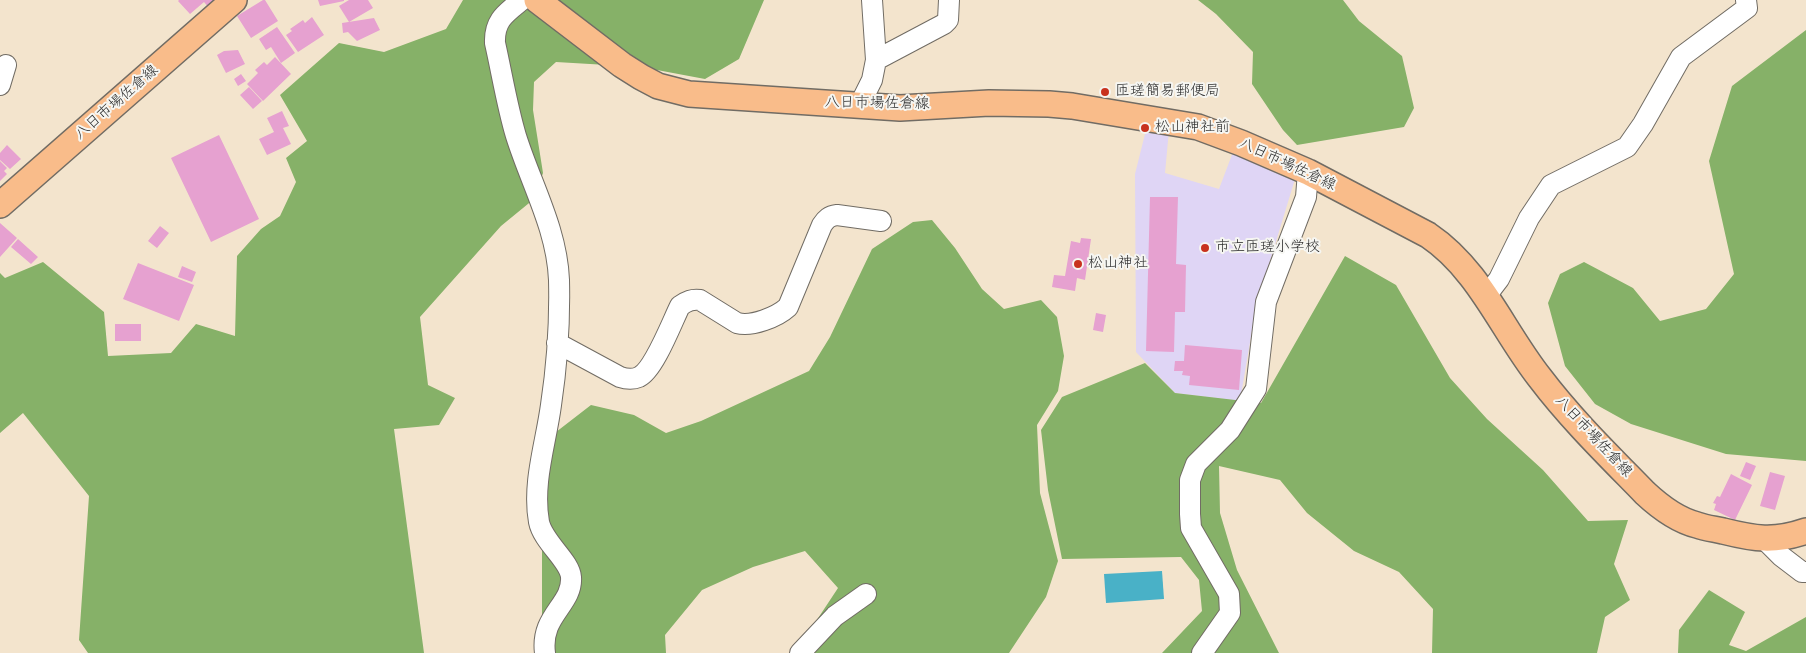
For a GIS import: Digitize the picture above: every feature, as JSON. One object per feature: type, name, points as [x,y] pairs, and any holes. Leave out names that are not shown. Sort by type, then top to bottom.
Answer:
[{"type":"main road","name":"八日市場佐倉線","points":[[0,205],[234,0]]},
{"type":"main road","name":"八日市場佐倉線","points":[[536,0],[622,66],[658,86],[673,91],[704,97],[900,108],[989,103],[1072,106],[1198,128],[1242,143],[1308,172],[1428,235],[1443,245],[1462,263],[1486,296],[1540,379],[1645,493],[1670,513],[1695,525],[1764,539],[1792,536],[1806,531]]},
{"type":"street","points":[[522,0],[505,14],[499,22],[495,33],[516,135],[547,218],[556,254],[559,280],[557,343],[551,406],[543,443],[537,496],[539,523],[551,546],[566,565],[571,578],[568,594],[551,618],[545,631],[545,653]]},
{"type":"street","points":[[859,106],[872,80],[876,60],[872,0]]},
{"type":"street","points":[[876,60],[944,24],[948,20],[949,0]]},
{"type":"street","points":[[1486,296],[1498,279],[1529,218],[1551,185],[1627,147],[1643,124],[1682,57],[1747,8],[1746,0]]},
{"type":"street","points":[[0,85],[6,65]]},
{"type":"street","points":[[1202,653],[1230,613],[1229,594],[1191,528],[1190,480],[1196,464],[1230,430],[1256,389],[1266,302],[1306,197],[1308,172]]},
{"type":"street","points":[[557,343],[620,377],[629,379],[639,377],[651,366],[680,306],[686,302],[693,299],[700,300],[737,323],[744,325],[783,312],[788,307],[826,219],[837,215],[881,221]]},
{"type":"street","points":[[1764,539],[1781,556],[1802,572],[1806,572]]},
{"type":"street","points":[[800,653],[834,616],[866,594]]},
{"type":"shaded area","name":"市立匝瑳小学校","points":[[1147,126],[1169,130],[1165,173],[1219,189],[1233,152],[1295,179],[1256,307],[1240,401],[1175,393],[1136,352],[1135,174]]},
{"type":"green space","points":[[463,0],[764,0],[739,59],[705,79],[641,67],[556,62],[534,82],[533,110],[543,173],[534,199],[501,226],[420,317],[428,385],[455,398],[439,425],[394,429],[424,653],[88,653],[79,640],[89,496],[23,413],[0,433],[0,273],[5,278],[43,262],[104,312],[108,356],[171,353],[196,324],[235,336],[237,256],[261,229],[280,216],[296,182],[286,158],[307,141],[280,95],[339,43],[384,52],[446,29]]},
{"type":"green space","points":[[1198,0],[1343,0],[1359,21],[1402,56],[1414,108],[1404,127],[1297,145],[1283,130],[1252,84],[1253,52],[1216,14]]},
{"type":"green space","points":[[1806,30],[1806,461],[1726,454],[1631,424],[1595,404],[1565,366],[1548,303],[1560,274],[1584,262],[1633,288],[1660,321],[1706,309],[1734,274],[1709,161],[1732,86]]},
{"type":"green space","points":[[932,220],[955,248],[982,289],[1004,309],[1041,300],[1057,317],[1064,356],[1058,391],[1037,425],[1040,493],[1058,561],[1046,597],[1009,653],[795,653],[838,588],[805,551],[753,567],[702,590],[665,635],[666,653],[546,653],[542,630],[542,498],[547,439],[591,405],[634,415],[666,433],[701,421],[809,371],[830,337],[872,249],[913,222]]},
{"type":"green space","points":[[1345,256],[1396,285],[1450,378],[1487,419],[1543,470],[1588,521],[1628,520],[1614,564],[1630,600],[1605,617],[1597,653],[1432,653],[1433,609],[1399,572],[1354,551],[1307,513],[1280,480],[1219,466],[1220,513],[1237,570],[1279,653],[1162,653],[1202,611],[1199,580],[1181,557],[1062,559],[1048,490],[1041,430],[1062,397],[1145,363],[1175,393],[1261,403]]},
{"type":"green space","points":[[1709,590],[1745,612],[1729,645],[1746,651],[1806,617],[1806,653],[1678,653],[1679,630]]},
{"type":"water","points":[[1162,571],[1164,599],[1106,603],[1104,574]]},
{"type":"building","points":[[179,0],[218,0],[209,8],[204,2],[190,14]]},
{"type":"building","points":[[265,0],[278,21],[251,38],[237,16]]},
{"type":"building","points":[[318,0],[344,0],[344,1],[320,6]]},
{"type":"building","points":[[349,0],[368,0],[373,8],[349,22],[339,6]]},
{"type":"building","points":[[312,17],[324,35],[298,52],[286,35],[292,31],[290,29],[303,20],[305,23]]},
{"type":"building","points":[[374,18],[380,30],[357,41],[348,32],[343,33],[342,23]]},
{"type":"building","points":[[277,27],[295,53],[281,63],[271,47],[266,50],[259,39]]},
{"type":"building","points":[[238,50],[245,64],[226,73],[217,55],[224,51]]},
{"type":"building","points":[[275,57],[291,74],[263,101],[247,84],[258,73],[255,70],[264,62],[267,65]]},
{"type":"building","points":[[241,74],[246,81],[238,86],[234,79]]},
{"type":"building","points":[[249,87],[262,101],[253,109],[240,95]]},
{"type":"building","points":[[282,111],[289,126],[283,128],[291,144],[267,155],[259,139],[274,132],[267,118]]},
{"type":"building","points":[[219,135],[259,219],[211,242],[171,158]]},
{"type":"building","points":[[7,145],[21,159],[10,169],[0,160],[0,153]]},
{"type":"building","points":[[0,161],[7,168],[4,171],[7,174],[0,181]]},
{"type":"building","points":[[1150,197],[1178,197],[1176,264],[1186,265],[1185,312],[1175,312],[1174,352],[1146,351]]},
{"type":"building","points":[[0,223],[17,238],[0,257]]},
{"type":"building","points":[[160,226],[169,233],[157,248],[148,241]]},
{"type":"building","points":[[1081,238],[1091,239],[1085,280],[1077,278],[1075,291],[1052,287],[1054,275],[1065,276],[1071,241],[1080,243]]},
{"type":"building","points":[[18,239],[38,257],[31,264],[11,247]]},
{"type":"building","points":[[138,263],[194,285],[179,321],[123,299]]},
{"type":"building","points":[[182,266],[196,272],[192,282],[178,277]]},
{"type":"building","points":[[1096,313],[1106,315],[1103,332],[1093,330]]},
{"type":"building","points":[[115,324],[141,324],[141,341],[115,341]]},
{"type":"building","points":[[1185,345],[1242,350],[1239,390],[1189,385],[1190,376],[1182,375],[1183,371],[1174,371],[1175,361],[1184,361]]},
{"type":"building","points":[[1746,462],[1756,466],[1750,480],[1740,476]]},
{"type":"building","points":[[1770,472],[1785,476],[1775,510],[1760,506]]},
{"type":"building","points":[[1731,474],[1752,485],[1735,520],[1714,510],[1716,504],[1713,503],[1717,496],[1720,497]]},
{"type":"place","name":"匝瑳簡易郵便局","points":[[1105,92]]},
{"type":"place","name":"松山神社前","points":[[1145,128]]},
{"type":"place","name":"市立匝瑳小学校","points":[[1205,248]]},
{"type":"place","name":"松山神社","points":[[1078,264]]}]
